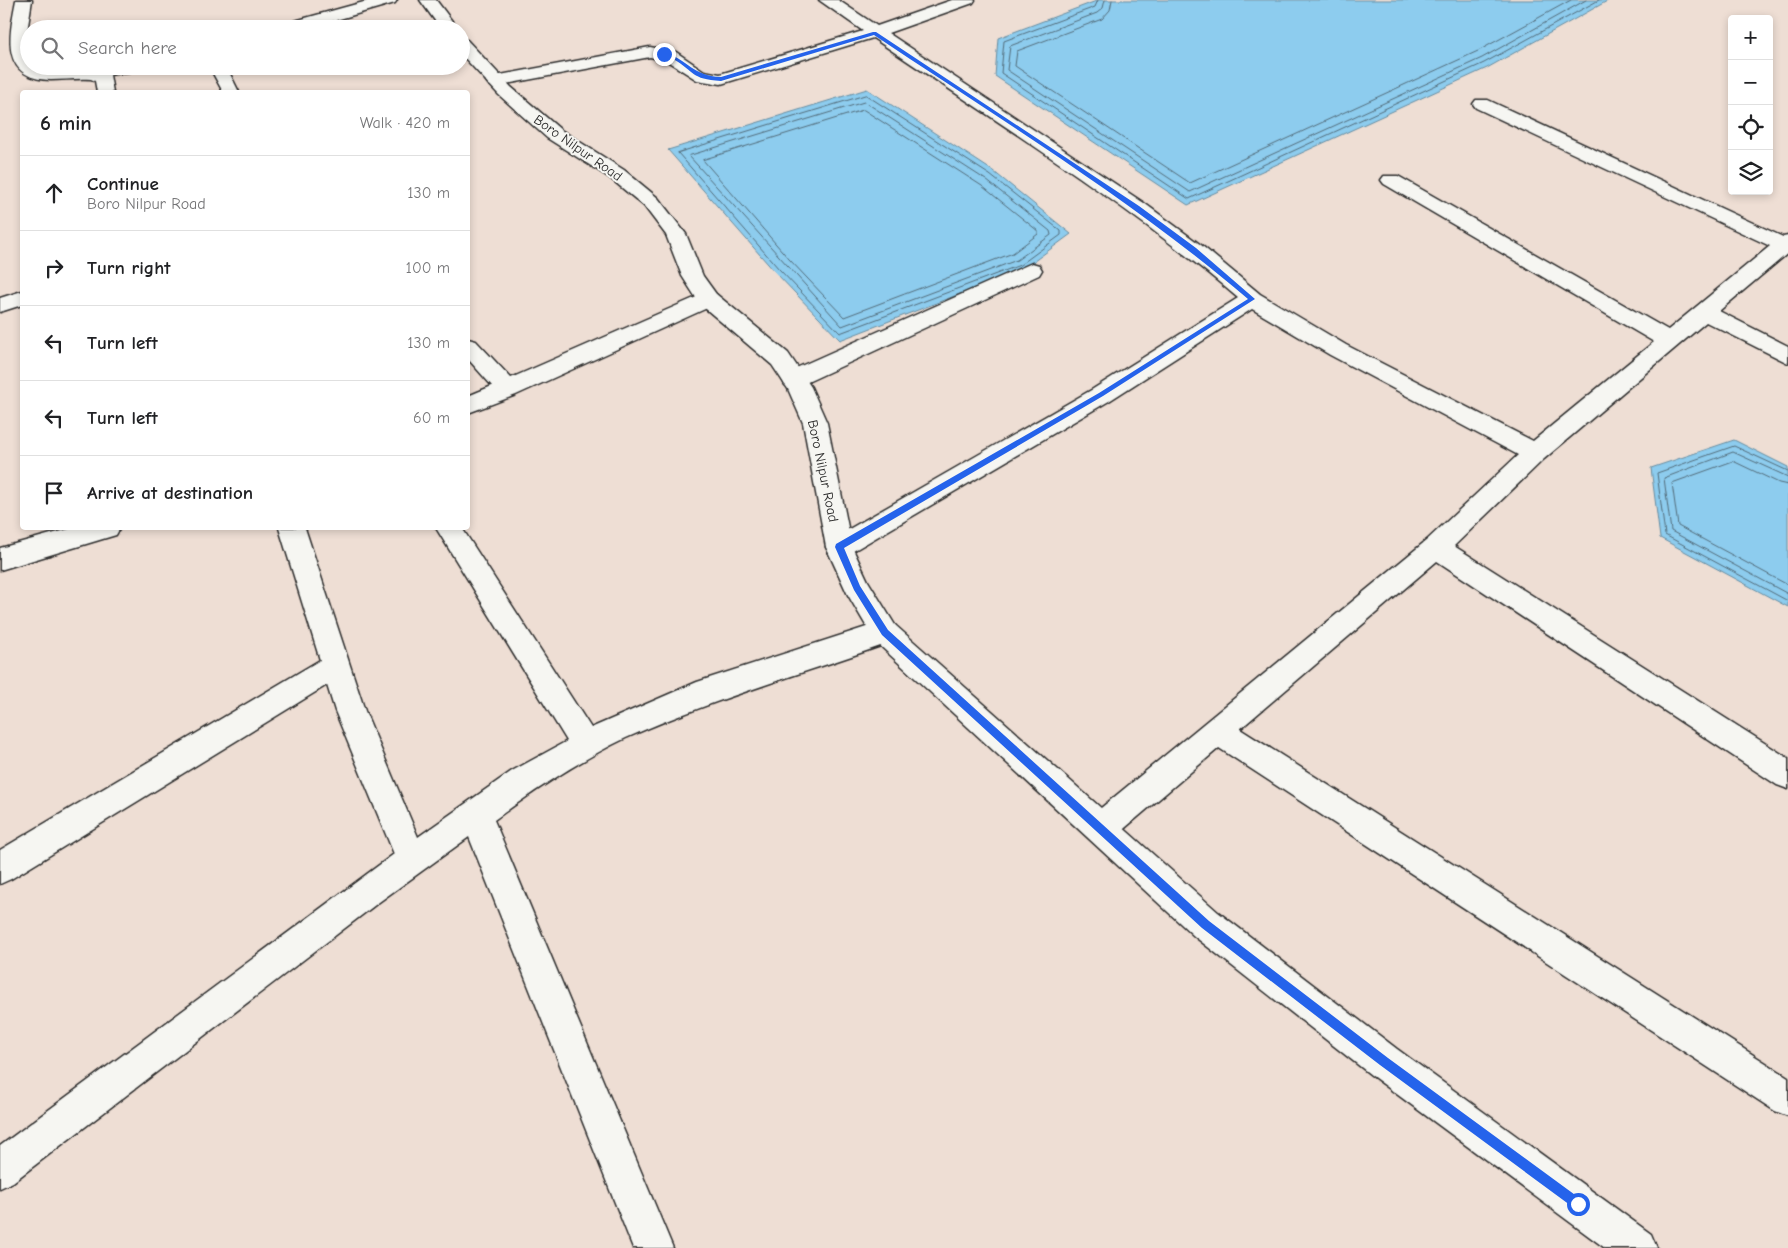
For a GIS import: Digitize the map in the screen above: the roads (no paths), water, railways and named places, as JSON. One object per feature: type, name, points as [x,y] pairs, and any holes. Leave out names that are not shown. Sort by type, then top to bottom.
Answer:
[{"type":"street","points":[[21,20],[24,0]]},
{"type":"street","points":[[318,20],[389,0]]},
{"type":"street","points":[[428,0],[443,20]]},
{"type":"street","points":[[827,0],[1137,207],[1194,250],[1252,299],[1338,350],[1536,453]]},
{"type":"street","points":[[495,81],[650,52],[675,58],[693,73],[706,78],[721,79],[874,33],[967,0]]},
{"type":"street","points":[[20,25],[17,44],[20,56]]},
{"type":"street","name":"Boro Nilpur Road","points":[[470,54],[495,81],[554,134],[616,174],[652,202],[676,234],[693,276],[708,299],[780,359],[793,379],[815,423],[824,481],[839,547],[857,587],[885,632],[1206,924],[1384,1062],[1637,1248]]},
{"type":"street","points":[[44,75],[72,75]]},
{"type":"street","points":[[97,75],[103,78],[105,90]]},
{"type":"street","points":[[222,75],[230,90]]},
{"type":"street","points":[[1101,828],[1436,547],[1536,453],[1703,312],[1782,254],[1482,104]]},
{"type":"street","points":[[1391,180],[1670,340]]},
{"type":"street","points":[[793,379],[1032,270]]},
{"type":"street","points":[[0,305],[20,299]]},
{"type":"street","points":[[470,404],[708,299]]},
{"type":"street","points":[[839,547],[1101,395],[1252,299]]},
{"type":"street","points":[[1703,312],[1788,355]]},
{"type":"street","points":[[470,348],[508,389]]},
{"type":"street","points":[[0,559],[100,530]]},
{"type":"street","points":[[293,530],[350,711],[412,860]]},
{"type":"street","points":[[450,530],[586,746]]},
{"type":"street","points":[[1436,547],[1788,775]]},
{"type":"street","points":[[0,1169],[412,860],[522,781],[614,730],[697,695],[885,632]]},
{"type":"street","points":[[0,868],[335,665]]},
{"type":"street","points":[[1218,730],[1788,1098]]},
{"type":"street","points":[[476,814],[653,1248]]},
{"type":"water","points":[[1099,0],[1609,0],[1487,68],[1188,205],[995,76],[998,38]]},
{"type":"water","points":[[867,89],[993,171],[1071,234],[1022,270],[840,340],[775,272],[668,150]]},
{"type":"water","points":[[1734,440],[1788,467],[1788,607],[1660,538],[1651,468]]}]
